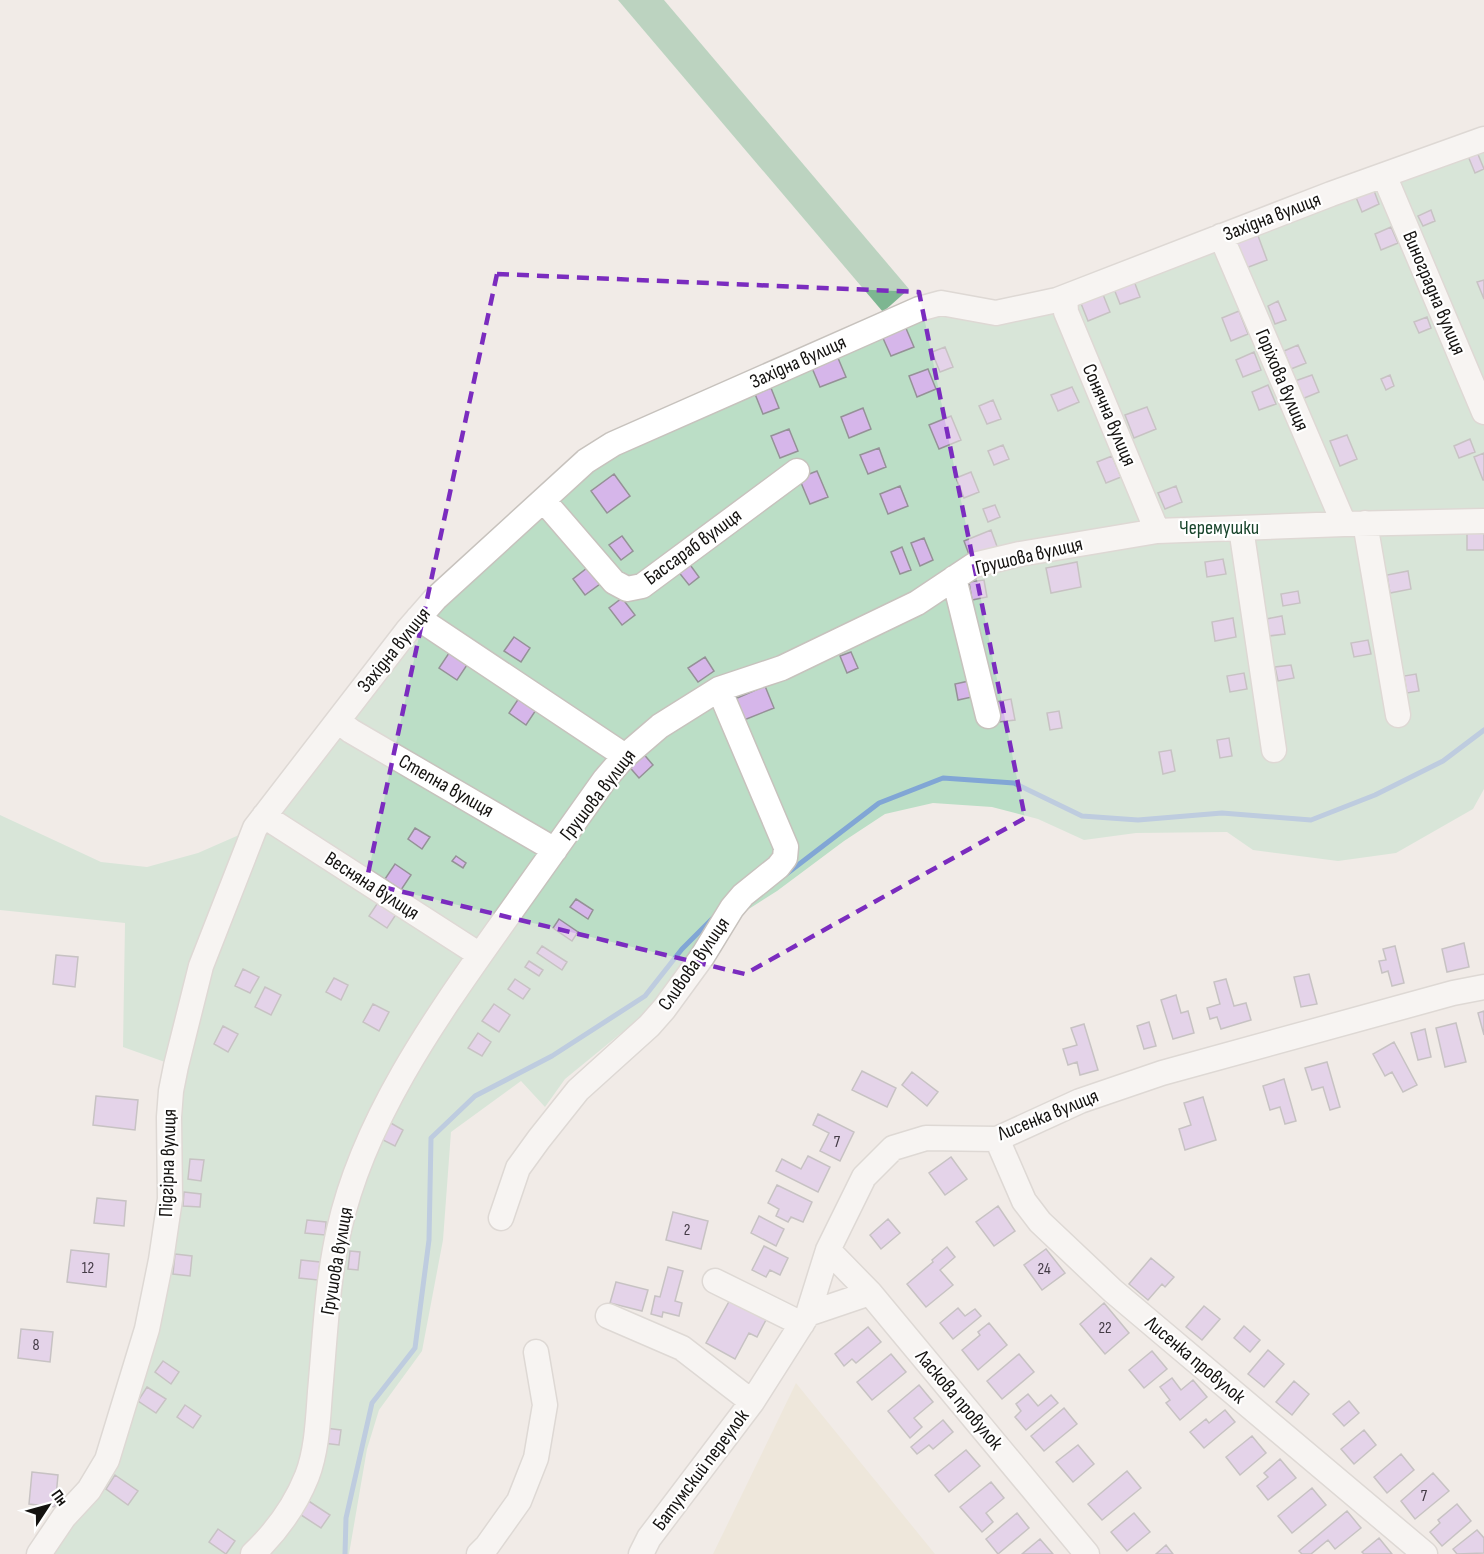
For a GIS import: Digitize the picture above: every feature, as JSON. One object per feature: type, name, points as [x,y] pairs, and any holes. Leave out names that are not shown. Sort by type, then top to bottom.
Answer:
[{"type":"street","name":"Західна вулиця","points":[[260,822],[435,599],[586,461],[613,444],[919,309],[941,303],[996,313],[1065,297],[1221,236],[1484,139]]},
{"type":"street","name":"Виноградна вулиця","points":[[1384,175],[1484,412]]},
{"type":"street","name":"Горіхова вулиця","points":[[1221,236],[1354,524],[1398,715]]},
{"type":"street","name":"Сонячна вулиця","points":[[1065,297],[1066,312],[1157,531]]},
{"type":"street","name":"Бассараб вулиця","points":[[544,501],[614,582],[627,589],[642,586],[797,471]]},
{"type":"street","name":"Грушова вулиця","points":[[253,1554],[266,1542],[291,1510],[308,1475],[316,1437],[329,1295],[339,1229],[351,1187],[367,1146],[404,1072],[480,955],[605,779],[625,756],[660,726],[719,689],[782,668],[917,603],[975,566],[1020,554],[1157,531],[1484,521]]},
{"type":"street","points":[[1241,528],[1274,750]]},
{"type":"street","points":[[954,578],[988,716]]},
{"type":"street","points":[[418,618],[625,756]]},
{"type":"street","name":"Сливова вулиця","points":[[501,1218],[518,1168],[539,1139],[578,1090],[650,1026],[702,957],[737,902],[778,867],[785,858],[786,847],[719,689]]},
{"type":"street","name":"Степна вулиця","points":[[338,721],[351,731],[555,850]]},
{"type":"street","name":"Весняна вулиця","points":[[260,822],[480,955]]},
{"type":"street","name":"Підгірна вулиця","points":[[39,1554],[64,1517],[89,1490],[107,1460],[147,1329],[170,1199],[171,1091],[176,1066],[201,966],[260,822]]},
{"type":"street","name":"Лисенка вулиця","points":[[752,1402],[805,1318],[828,1250],[864,1177],[893,1148],[926,1138],[997,1139],[1080,1101],[1162,1073],[1442,996],[1484,987]]},
{"type":"street","name":"Лисенка провулок","points":[[997,1139],[1024,1201],[1040,1222],[1113,1291],[1425,1554]]},
{"type":"street","name":"Ласкова провулок","points":[[828,1250],[870,1293],[1087,1554]]},
{"type":"street","points":[[715,1281],[805,1318],[870,1293]]},
{"type":"street","points":[[609,1317],[682,1348],[752,1402]]},
{"type":"street","points":[[479,1554],[519,1501],[536,1458],[545,1405],[536,1352]]},
{"type":"street","name":"Батумский переулок","points":[[645,1546],[752,1402]]},
{"type":"highlighted area","points":[[497,274],[919,292],[1025,818],[745,974],[366,883]]},
{"type":"shaded area","points":[[796,1383],[935,1554],[713,1554]]},
{"type":"green space","points":[[618,0],[664,0],[909,289],[883,312]]},
{"type":"green space","name":"Черемушки","points":[[1484,144],[1484,789],[1473,809],[1396,853],[1338,861],[1253,850],[1227,832],[1136,833],[1084,840],[1038,819],[992,807],[933,803],[885,814],[844,841],[777,891],[733,919],[661,1004],[565,1079],[545,1107],[521,1081],[451,1132],[443,1240],[422,1351],[379,1410],[367,1449],[349,1554],[45,1554],[67,1523],[152,1331],[182,1071],[208,967],[263,831],[411,636],[588,468],[942,310],[995,320]]},
{"type":"green space","points":[[0,815],[101,862],[147,867],[198,853],[255,828],[176,1066],[123,1047],[125,923],[0,910]]},
{"type":"building","points":[[1477,152],[1484,169],[1475,173],[1468,156]]},
{"type":"building","points":[[1373,188],[1379,204],[1362,212],[1355,195]]},
{"type":"building","points":[[1431,210],[1435,221],[1423,226],[1418,216]]},
{"type":"building","points":[[1391,227],[1398,243],[1381,250],[1375,234]]},
{"type":"building","points":[[1257,233],[1267,260],[1246,268],[1236,242]]},
{"type":"building","points":[[1484,280],[1484,299],[1477,282]]},
{"type":"building","points":[[1134,281],[1140,297],[1120,304],[1114,289]]},
{"type":"building","points":[[1102,292],[1110,312],[1088,321],[1080,301]]},
{"type":"building","points":[[1278,301],[1286,320],[1275,324],[1268,306]]},
{"type":"building","points":[[1239,311],[1248,334],[1231,341],[1222,318]]},
{"type":"building","points":[[1427,317],[1431,328],[1419,333],[1414,322]]},
{"type":"building","points":[[905,326],[914,347],[891,356],[882,336]]},
{"type":"building","points":[[1298,345],[1306,363],[1291,369],[1284,351]]},
{"type":"building","points":[[945,347],[953,367],[940,372],[932,352]]},
{"type":"building","points":[[1254,352],[1261,370],[1243,377],[1236,360]]},
{"type":"building","points":[[838,358],[846,377],[820,387],[812,368]]},
{"type":"building","points":[[928,369],[936,389],[917,397],[909,376]]},
{"type":"building","points":[[1312,375],[1319,392],[1302,399],[1295,381]]},
{"type":"building","points":[[1390,375],[1394,386],[1386,390],[1381,379]]},
{"type":"building","points":[[1268,385],[1276,404],[1259,410],[1252,392]]},
{"type":"building","points":[[1072,387],[1079,402],[1058,411],[1051,395]]},
{"type":"building","points":[[771,388],[779,408],[763,414],[755,394]]},
{"type":"building","points":[[993,400],[1001,419],[987,424],[979,406]]},
{"type":"building","points":[[1147,407],[1156,429],[1134,438],[1125,415]]},
{"type":"building","points":[[863,408],[871,429],[849,438],[841,417]]},
{"type":"building","points":[[951,416],[961,440],[939,449],[929,425]]},
{"type":"building","points":[[789,429],[798,451],[780,458],[771,436]]},
{"type":"building","points":[[1347,435],[1357,459],[1340,466],[1330,441]]},
{"type":"building","points":[[1470,439],[1475,452],[1459,458],[1454,446]]},
{"type":"building","points":[[1003,445],[1009,459],[994,465],[988,451]]},
{"type":"building","points":[[879,448],[886,467],[868,474],[860,455]]},
{"type":"building","points":[[1484,453],[1484,480],[1483,480],[1474,457]]},
{"type":"building","points":[[1112,456],[1121,477],[1106,483],[1097,462]]},
{"type":"building","points":[[817,471],[828,497],[810,504],[799,478]]},
{"type":"building","points":[[971,472],[979,492],[964,498],[956,478]]},
{"type":"building","points":[[614,474],[630,496],[607,513],[591,491]]},
{"type":"building","points":[[900,486],[908,506],[888,514],[880,494]]},
{"type":"building","points":[[1176,486],[1182,502],[1165,509],[1158,493]]},
{"type":"building","points":[[995,505],[1000,517],[988,522],[983,509]]},
{"type":"building","points":[[991,530],[998,549],[971,560],[964,541]]},
{"type":"building","points":[[1467,532],[1484,532],[1484,550],[1467,550]]},
{"type":"building","points":[[622,536],[633,551],[621,560],[609,545]]},
{"type":"building","points":[[924,538],[933,560],[920,566],[911,543]]},
{"type":"building","points":[[902,547],[911,570],[900,574],[891,552]]},
{"type":"building","points":[[1223,559],[1226,574],[1207,577],[1205,562]]},
{"type":"building","points":[[688,562],[699,577],[689,585],[677,570]]},
{"type":"building","points":[[1077,562],[1081,587],[1051,593],[1046,568]]},
{"type":"building","points":[[587,568],[600,584],[585,595],[573,579]]},
{"type":"building","points":[[1408,571],[1411,589],[1390,593],[1387,575]]},
{"type":"building","points":[[984,580],[987,597],[972,600],[969,582]]},
{"type":"building","points":[[1298,591],[1300,603],[1283,606],[1281,594]]},
{"type":"building","points":[[622,598],[635,615],[622,625],[609,608]]},
{"type":"building","points":[[1282,616],[1285,634],[1269,636],[1266,619]]},
{"type":"building","points":[[1233,618],[1236,637],[1215,641],[1212,622]]},
{"type":"building","points":[[514,637],[530,648],[521,662],[504,651]]},
{"type":"building","points":[[1368,640],[1371,654],[1354,657],[1351,643]]},
{"type":"building","points":[[851,652],[858,668],[847,673],[840,656]]},
{"type":"building","points":[[449,653],[467,665],[457,680],[439,668]]},
{"type":"building","points":[[705,657],[714,671],[698,682],[688,668]]},
{"type":"building","points":[[1291,665],[1294,678],[1278,681],[1275,667]]},
{"type":"building","points":[[1244,673],[1247,689],[1230,692],[1227,676]]},
{"type":"building","points":[[1416,674],[1419,691],[1407,693],[1404,676]]},
{"type":"building","points":[[969,681],[972,697],[958,700],[955,684]]},
{"type":"building","points":[[765,686],[774,708],[744,720],[735,699]]},
{"type":"building","points":[[519,698],[536,710],[526,725],[509,713]]},
{"type":"building","points":[[1011,699],[1015,720],[999,722],[995,702]]},
{"type":"building","points":[[1059,711],[1062,728],[1050,730],[1047,713]]},
{"type":"building","points":[[1229,738],[1232,756],[1220,758],[1217,740]]},
{"type":"building","points":[[1171,750],[1175,771],[1163,774],[1159,752]]},
{"type":"building","points":[[641,751],[653,765],[639,778],[626,763]]},
{"type":"building","points":[[415,828],[430,837],[422,849],[408,839]]},
{"type":"building","points":[[456,856],[466,863],[463,868],[452,861]]},
{"type":"building","points":[[395,864],[411,875],[401,890],[385,879]]},
{"type":"building","points":[[576,899],[593,910],[588,919],[570,907]]},
{"type":"building","points":[[379,901],[397,913],[387,928],[369,916]]},
{"type":"building","points":[[559,919],[578,932],[572,941],[553,928]]},
{"type":"building","points":[[1464,943],[1469,967],[1447,972],[1442,949]]},
{"type":"building","points":[[542,946],[567,962],[562,970],[537,953]]},
{"type":"building","points":[[1395,946],[1404,983],[1392,986],[1388,971],[1382,973],[1379,961],[1386,960],[1383,949]]},
{"type":"building","points":[[56,955],[78,957],[75,987],[53,984]]},
{"type":"building","points":[[529,961],[543,970],[539,976],[525,967]]},
{"type":"building","points":[[243,969],[259,977],[250,993],[235,986]]},
{"type":"building","points":[[1309,974],[1317,1004],[1301,1007],[1294,977]]},
{"type":"building","points":[[334,978],[348,985],[341,1000],[326,992]]},
{"type":"building","points":[[515,979],[530,989],[523,999],[508,989]]},
{"type":"building","points":[[1226,979],[1234,1006],[1246,1003],[1251,1020],[1221,1029],[1217,1017],[1210,1019],[1207,1008],[1220,1004],[1214,982]]},
{"type":"building","points":[[265,987],[281,995],[271,1015],[255,1007]]},
{"type":"building","points":[[1176,995],[1181,1013],[1188,1011],[1194,1033],[1173,1039],[1161,1000]]},
{"type":"building","points":[[373,1004],[389,1012],[379,1031],[363,1022]]},
{"type":"building","points":[[494,1004],[510,1015],[499,1032],[482,1021]]},
{"type":"building","points":[[1484,1011],[1484,1035],[1478,1013]]},
{"type":"building","points":[[1149,1022],[1156,1046],[1144,1049],[1137,1026]]},
{"type":"building","points":[[1456,1023],[1466,1062],[1445,1067],[1436,1028]]},
{"type":"building","points":[[1084,1024],[1098,1070],[1080,1075],[1077,1062],[1068,1065],[1063,1049],[1077,1045],[1071,1028]]},
{"type":"building","points":[[223,1026],[238,1034],[228,1052],[214,1044]]},
{"type":"building","points":[[1425,1029],[1431,1057],[1418,1060],[1411,1033]]},
{"type":"building","points":[[478,1033],[491,1042],[482,1056],[468,1048]]},
{"type":"building","points":[[1394,1042],[1417,1085],[1403,1092],[1392,1072],[1385,1076],[1373,1054]]},
{"type":"building","points":[[1327,1062],[1340,1107],[1330,1110],[1323,1087],[1312,1090],[1305,1068]]},
{"type":"building","points":[[862,1071],[896,1088],[887,1107],[852,1090]]},
{"type":"building","points":[[912,1072],[938,1092],[927,1106],[902,1085]]},
{"type":"building","points":[[1284,1079],[1296,1121],[1285,1124],[1280,1107],[1270,1110],[1263,1086]]},
{"type":"building","points":[[96,1096],[138,1100],[135,1130],[93,1125]]},
{"type":"building","points":[[1203,1097],[1216,1140],[1185,1150],[1179,1129],[1191,1125],[1184,1103]]},
{"type":"building","points":[[818,1114],[854,1132],[840,1161],[820,1151],[829,1133],[813,1125]]},
{"type":"building","points":[[389,1122],[403,1130],[395,1146],[381,1139]]},
{"type":"building","points":[[808,1156],[830,1167],[818,1192],[776,1171],[782,1159],[801,1169]]},
{"type":"building","points":[[951,1157],[967,1179],[945,1195],[929,1173]]},
{"type":"building","points":[[190,1159],[204,1160],[201,1181],[188,1179]]},
{"type":"building","points":[[777,1185],[812,1202],[803,1222],[791,1217],[788,1222],[776,1216],[779,1209],[768,1203]]},
{"type":"building","points":[[184,1192],[201,1194],[200,1207],[183,1206]]},
{"type":"building","points":[[97,1198],[126,1201],[124,1226],[94,1223]]},
{"type":"building","points":[[998,1206],[1015,1231],[994,1246],[976,1222]]},
{"type":"building","points":[[673,1212],[708,1221],[701,1249],[666,1240]]},
{"type":"building","points":[[759,1216],[784,1229],[776,1246],[751,1233]]},
{"type":"building","points":[[888,1219],[900,1233],[881,1249],[870,1235]]},
{"type":"building","points":[[307,1220],[326,1222],[325,1235],[305,1233]]},
{"type":"building","points":[[764,1246],[788,1258],[780,1275],[770,1270],[766,1277],[752,1270]]},
{"type":"building","points":[[947,1247],[955,1257],[940,1270],[953,1285],[926,1307],[907,1284]]},
{"type":"building","points":[[1046,1249],[1065,1273],[1042,1290],[1024,1265]]},
{"type":"building","points":[[71,1250],[109,1254],[106,1287],[67,1282]]},
{"type":"building","points":[[350,1251],[360,1252],[358,1270],[348,1269]]},
{"type":"building","points":[[175,1254],[192,1256],[190,1276],[173,1274]]},
{"type":"building","points":[[1151,1258],[1174,1277],[1165,1287],[1162,1284],[1148,1300],[1129,1284]]},
{"type":"building","points":[[301,1260],[320,1262],[318,1280],[299,1278]]},
{"type":"building","points":[[668,1267],[683,1271],[675,1301],[682,1303],[679,1316],[663,1312],[662,1317],[651,1314],[655,1296],[660,1297]]},
{"type":"building","points":[[616,1282],[648,1290],[642,1311],[610,1303]]},
{"type":"building","points":[[731,1298],[767,1318],[757,1337],[749,1333],[735,1359],[706,1343]]},
{"type":"building","points":[[1104,1303],[1129,1333],[1105,1354],[1080,1324]]},
{"type":"building","points":[[1204,1306],[1220,1319],[1202,1340],[1186,1327]]},
{"type":"building","points":[[958,1308],[965,1316],[975,1309],[981,1316],[953,1339],[940,1323]]},
{"type":"building","points":[[989,1323],[1007,1345],[978,1370],[962,1350],[980,1335],[978,1332]]},
{"type":"building","points":[[1244,1326],[1260,1340],[1250,1352],[1234,1338]]},
{"type":"building","points":[[868,1327],[881,1342],[856,1363],[852,1359],[844,1366],[835,1354]]},
{"type":"building","points":[[21,1329],[53,1332],[50,1362],[18,1358]]},
{"type":"building","points":[[1268,1350],[1284,1364],[1264,1387],[1248,1374]]},
{"type":"building","points":[[1152,1351],[1167,1369],[1144,1388],[1129,1370]]},
{"type":"building","points":[[891,1354],[906,1372],[872,1400],[857,1382]]},
{"type":"building","points":[[1019,1354],[1034,1372],[1002,1399],[987,1381]]},
{"type":"building","points":[[163,1361],[179,1372],[171,1384],[155,1372]]},
{"type":"building","points":[[1172,1378],[1181,1390],[1193,1380],[1207,1397],[1180,1420],[1166,1403],[1170,1400],[1160,1387]]},
{"type":"building","points":[[1294,1381],[1309,1394],[1292,1415],[1276,1402]]},
{"type":"building","points":[[919,1385],[933,1402],[914,1418],[922,1427],[910,1438],[888,1411]]},
{"type":"building","points":[[147,1387],[166,1399],[156,1413],[138,1401]]},
{"type":"building","points":[[1028,1394],[1038,1406],[1051,1395],[1058,1403],[1026,1430],[1015,1417],[1021,1411],[1016,1404]]},
{"type":"building","points":[[1349,1401],[1359,1413],[1344,1426],[1333,1414]]},
{"type":"building","points":[[185,1405],[201,1416],[193,1428],[177,1417]]},
{"type":"building","points":[[1064,1408],[1077,1424],[1044,1451],[1031,1436]]},
{"type":"building","points":[[1225,1410],[1235,1422],[1204,1448],[1190,1432],[1206,1419],[1209,1423]]},
{"type":"building","points":[[943,1420],[953,1432],[933,1449],[929,1445],[917,1454],[911,1447]]},
{"type":"building","points":[[325,1428],[341,1430],[339,1445],[323,1443]]},
{"type":"building","points":[[1364,1430],[1376,1445],[1354,1464],[1341,1449]]},
{"type":"building","points":[[1252,1436],[1266,1453],[1240,1475],[1226,1457]]},
{"type":"building","points":[[1078,1445],[1094,1464],[1073,1482],[1056,1462]]},
{"type":"building","points":[[966,1450],[980,1466],[949,1492],[935,1475]]},
{"type":"building","points":[[1401,1454],[1414,1470],[1387,1493],[1374,1477]]},
{"type":"building","points":[[1280,1459],[1296,1478],[1268,1500],[1257,1486],[1268,1477],[1264,1473]]},
{"type":"building","points":[[1127,1471],[1141,1488],[1102,1520],[1088,1504]]},
{"type":"building","points":[[32,1472],[58,1475],[55,1507],[29,1504]]},
{"type":"building","points":[[1433,1473],[1449,1491],[1415,1519],[1401,1501]]},
{"type":"building","points":[[115,1475],[138,1491],[128,1505],[106,1489]]},
{"type":"building","points":[[991,1482],[1004,1498],[986,1513],[993,1522],[982,1532],[960,1507]]},
{"type":"building","points":[[1312,1488],[1326,1505],[1292,1533],[1278,1516]]},
{"type":"building","points":[[307,1500],[330,1515],[321,1528],[298,1513]]},
{"type":"building","points":[[1457,1504],[1471,1521],[1442,1546],[1430,1532],[1440,1523],[1438,1520]]},
{"type":"building","points":[[1347,1511],[1361,1528],[1335,1549],[1328,1540],[1311,1554],[1302,1554],[1299,1551]]},
{"type":"building","points":[[1017,1513],[1029,1528],[998,1554],[986,1539]]},
{"type":"building","points":[[1134,1513],[1150,1532],[1127,1551],[1111,1532]]},
{"type":"building","points":[[218,1529],[235,1541],[226,1554],[209,1542]]},
{"type":"building","points":[[1477,1530],[1484,1538],[1484,1553],[1457,1554],[1453,1549]]},
{"type":"building","points":[[1379,1538],[1392,1554],[1364,1554],[1362,1552]]},
{"type":"building","points":[[1040,1539],[1053,1554],[1022,1554]]},
{"type":"building","points":[[1166,1545],[1173,1554],[1156,1554]]},
{"type":"waterway","points":[[785,875],[879,803],[943,778],[1014,783],[1082,816],[1138,820],[1222,813],[1311,820],[1375,795],[1443,761],[1484,730]]},
{"type":"waterway","points":[[345,1554],[346,1518],[372,1403],[415,1348],[429,1240],[431,1138],[475,1096],[552,1056],[645,996],[682,949],[713,918]]}]
